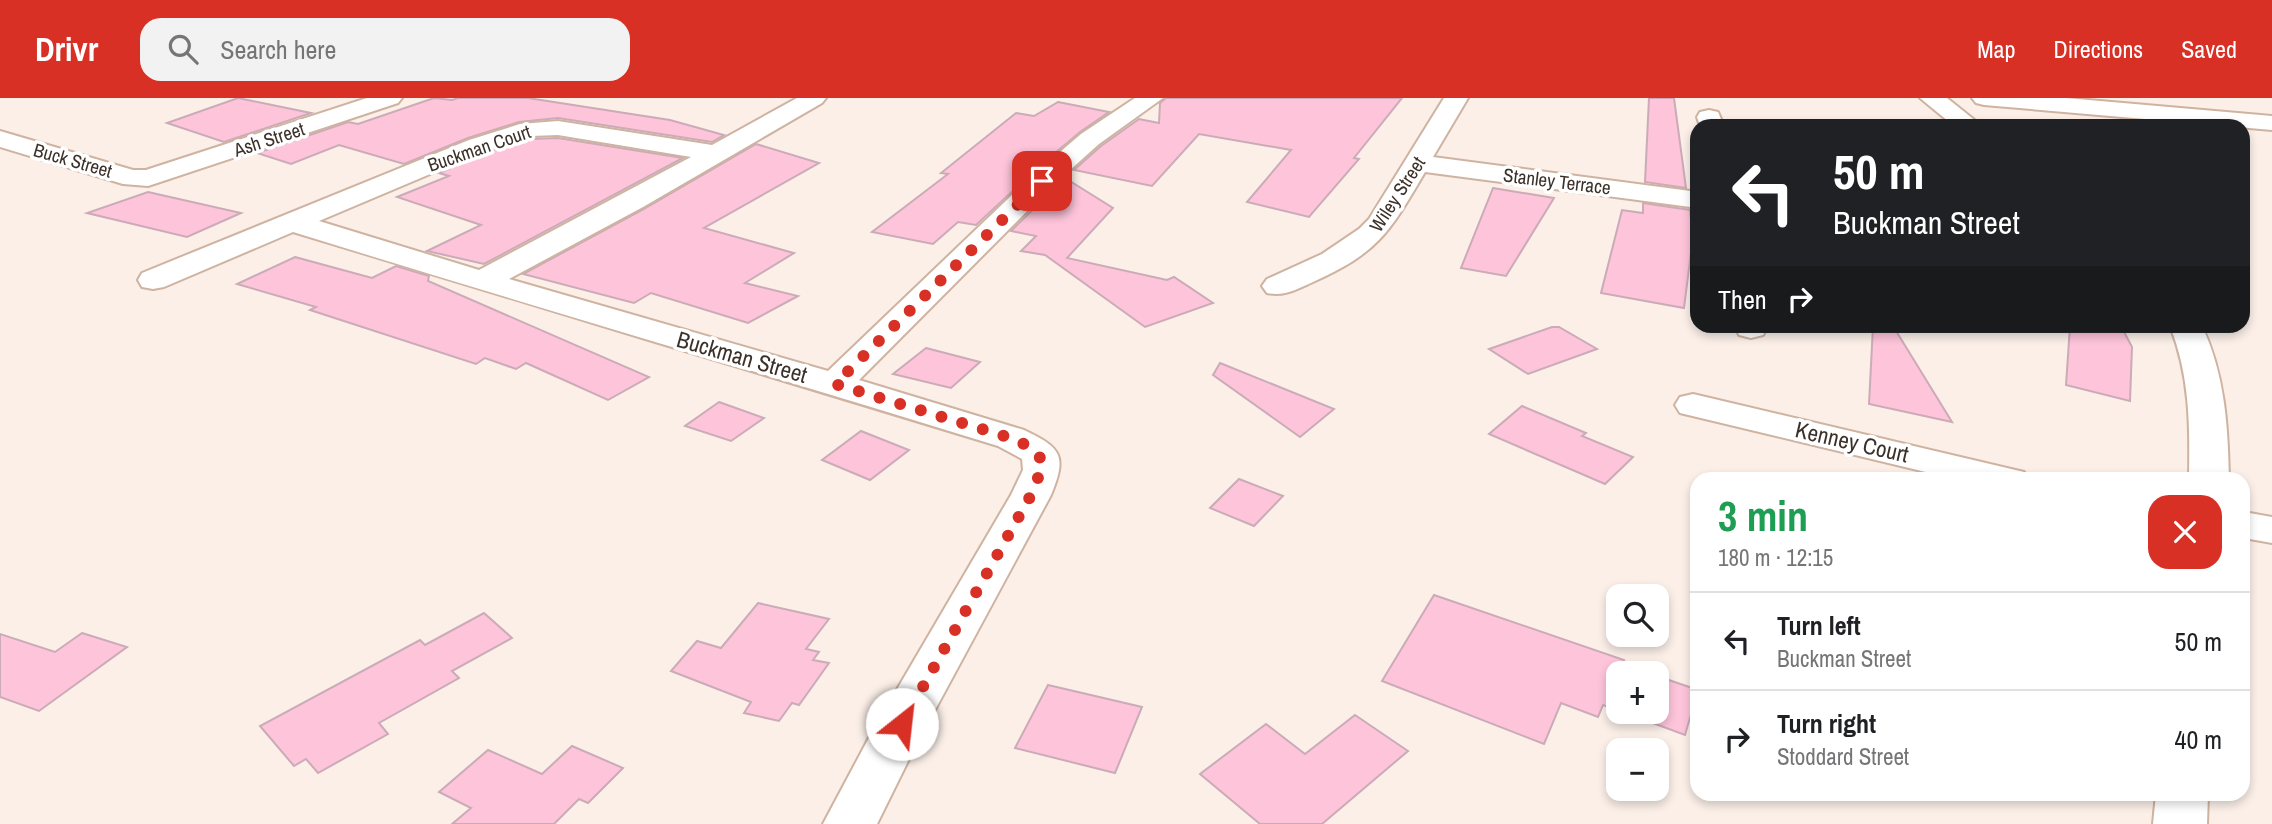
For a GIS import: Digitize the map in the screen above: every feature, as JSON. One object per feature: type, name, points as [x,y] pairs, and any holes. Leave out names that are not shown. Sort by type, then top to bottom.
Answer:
[{"type":"street","name":"Ash Street","points":[[148,178],[390,98]]},
{"type":"street","points":[[292,222],[482,281],[717,154],[814,98]]},
{"type":"street","points":[[835,384],[1078,148],[1151,98]]},
{"type":"street","name":"Wiley Street","points":[[1278,286],[1349,253],[1367,239],[1380,224],[1456,98]]},
{"type":"street","points":[[1932,98],[1960,119]]},
{"type":"street","points":[[1984,98],[2229,119]]},
{"type":"street","points":[[2250,121],[2272,123]]},
{"type":"street","name":"Buckman Court","points":[[153,280],[478,145],[529,129],[551,127],[579,130],[717,154]]},
{"type":"street","name":"Buck Street","points":[[0,139],[132,178],[148,178]]},
{"type":"street","points":[[0,162],[37,150]]},
{"type":"street","name":"Stanley Terrace","points":[[1418,163],[1690,199]]},
{"type":"street","name":"Buckman Street","points":[[482,281],[1011,438],[1038,452],[1042,460],[1042,470],[1031,495],[890,746],[850,824]]},
{"type":"street","points":[[2189,333],[2200,356],[2206,387],[2209,472]]},
{"type":"street","name":"Kenney Court","points":[[1693,405],[1976,472]]},
{"type":"street","points":[[2250,526],[2272,530]]},
{"type":"street","points":[[2180,824],[2182,801]]},
{"type":"building","points":[[238,98],[311,113],[224,142],[167,123]]},
{"type":"building","points":[[434,98],[528,98],[670,120],[724,135],[712,142],[558,118],[519,122],[468,138],[404,164],[339,145],[291,164],[257,153],[348,122],[358,124]]},
{"type":"building","points":[[1166,98],[1402,98],[1354,158],[1359,159],[1309,217],[1247,202],[1291,150],[1199,134],[1152,186],[1074,170],[1101,146],[1139,119],[1159,123],[1160,103]]},
{"type":"building","points":[[1649,98],[1674,98],[1686,188],[1645,182]]},
{"type":"building","points":[[1058,102],[1109,112],[1042,164],[976,225],[958,222],[933,244],[872,232],[948,174],[941,173],[1016,113],[1034,116]]},
{"type":"building","points":[[558,138],[683,158],[484,264],[427,251],[481,225],[397,197],[449,176],[439,173],[488,152],[531,139]]},
{"type":"building","points":[[756,144],[819,163],[704,228],[794,253],[745,283],[798,296],[748,323],[651,293],[634,303],[523,274],[644,209]]},
{"type":"building","points":[[1065,178],[1113,208],[1067,258],[1167,280],[1174,277],[1213,303],[1145,327],[1045,255],[1021,251],[1036,236],[1011,231]]},
{"type":"building","points":[[1493,188],[1554,198],[1506,276],[1461,268]]},
{"type":"building","points":[[148,192],[241,213],[187,237],[87,213]]},
{"type":"building","points":[[1643,203],[1690,210],[1690,261],[1684,308],[1601,293],[1622,210],[1643,213]]},
{"type":"building","points":[[295,257],[372,278],[396,266],[429,276],[428,281],[649,377],[608,400],[526,363],[516,369],[485,358],[476,364],[310,310],[316,307],[237,284]]},
{"type":"building","points":[[1559,327],[1597,349],[1528,374],[1489,349]]},
{"type":"building","points":[[1873,333],[1897,333],[1952,422],[1869,404]]},
{"type":"building","points":[[2070,333],[2125,333],[2132,347],[2130,401],[2066,385]]},
{"type":"building","points":[[926,348],[980,362],[951,388],[893,374]]},
{"type":"building","points":[[1220,363],[1334,409],[1300,437],[1213,375]]},
{"type":"building","points":[[719,402],[764,418],[731,441],[685,426]]},
{"type":"building","points":[[1522,406],[1586,433],[1582,436],[1633,457],[1605,484],[1489,434]]},
{"type":"building","points":[[861,431],[909,450],[870,480],[822,460]]},
{"type":"building","points":[[1239,479],[1283,496],[1254,526],[1210,508]]},
{"type":"building","points":[[1434,595],[1624,660],[1606,661],[1606,706],[1603,705],[1598,717],[1561,703],[1544,744],[1382,681]]},
{"type":"building","points":[[758,603],[829,619],[806,649],[819,652],[813,660],[829,663],[799,705],[792,703],[779,721],[744,713],[751,702],[671,671],[697,641],[721,648]]},
{"type":"building","points":[[484,613],[512,638],[452,671],[459,678],[379,723],[388,734],[318,773],[306,759],[294,766],[260,726],[420,640],[425,645]]},
{"type":"building","points":[[82,633],[127,647],[39,711],[0,697],[0,634],[55,652]]},
{"type":"building","points":[[1669,680],[1690,687],[1690,718],[1685,735],[1655,724],[1669,724]]},
{"type":"building","points":[[1048,685],[1142,707],[1115,773],[1015,748]]},
{"type":"building","points":[[1355,715],[1408,751],[1322,824],[1260,824],[1200,774],[1266,724],[1305,754]]},
{"type":"building","points":[[572,746],[623,768],[588,803],[579,799],[554,824],[452,824],[471,808],[439,792],[488,750],[542,774]]},
{"type":"route","points":[[902,724],[1031,495],[1042,470],[1042,460],[1038,452],[1011,438],[835,384],[1042,181]]}]
